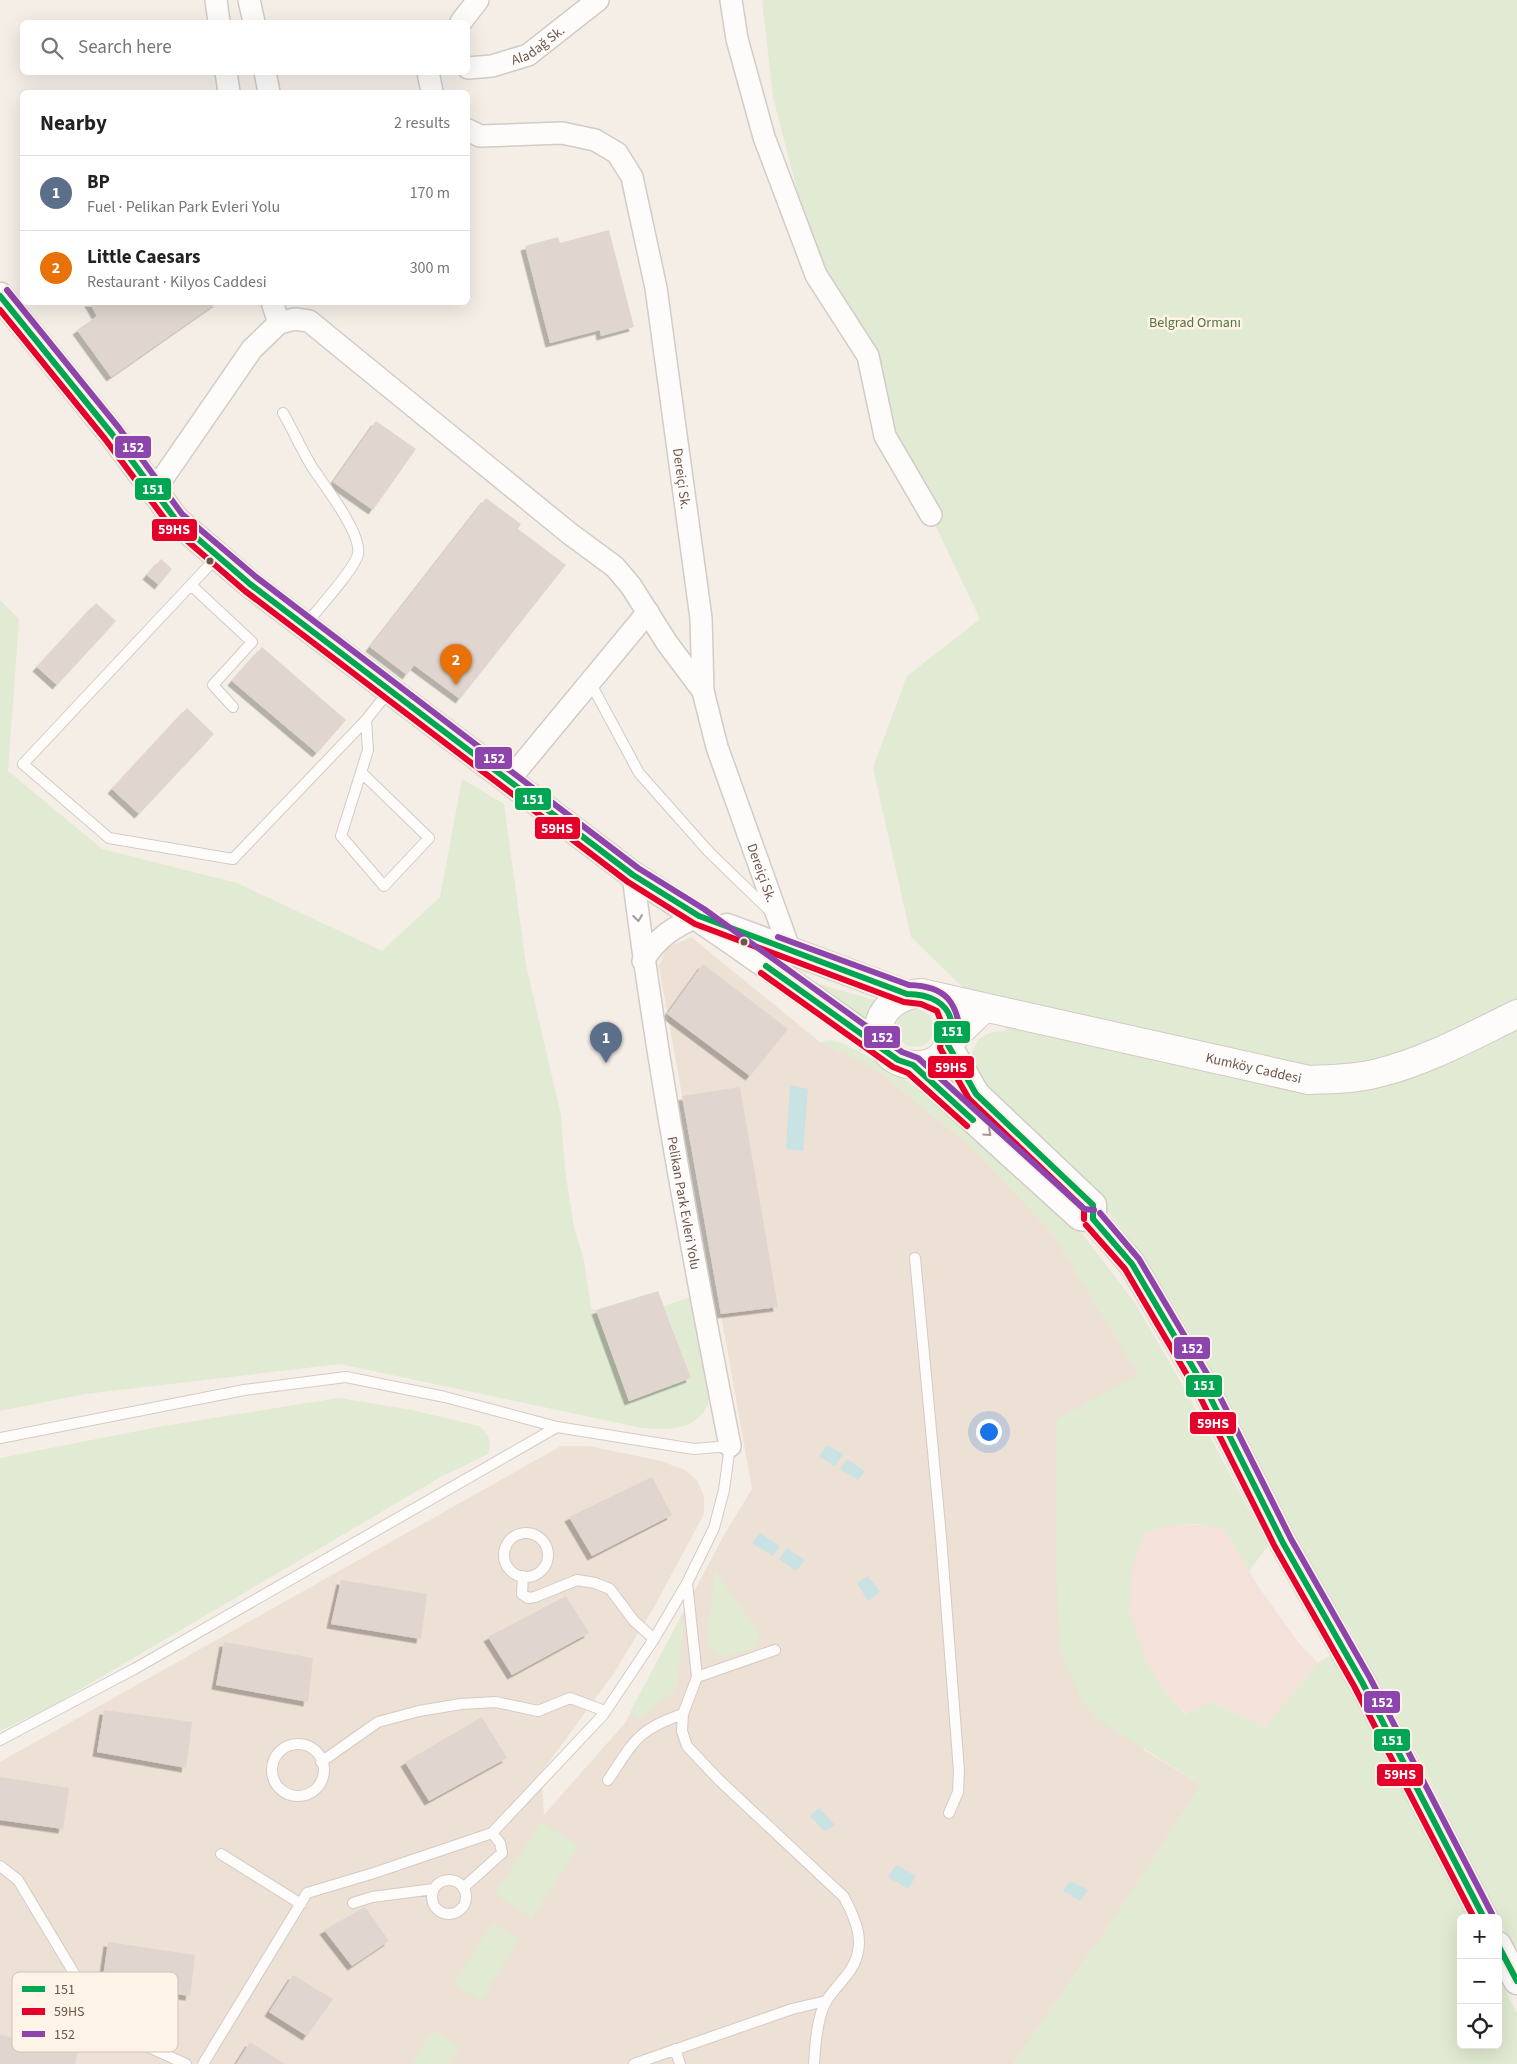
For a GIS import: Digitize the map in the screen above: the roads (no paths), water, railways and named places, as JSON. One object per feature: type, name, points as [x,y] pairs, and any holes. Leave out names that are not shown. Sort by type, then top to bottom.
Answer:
[{"type":"main road","points":[[950,1043],[951,1020],[947,1009],[934,998],[921,993],[907,994],[895,1000],[885,1011],[880,1026],[885,1049],[898,1060],[913,1065],[926,1064],[940,1057],[950,1043],[984,1008]]},
{"type":"main road","name":"Kumköy Caddesi","points":[[934,998],[1309,1080],[1346,1078],[1378,1073],[1446,1049],[1517,1014]]},
{"type":"street","points":[[216,0],[219,20]]},
{"type":"street","points":[[249,0],[254,20]]},
{"type":"street","points":[[463,20],[478,0]]},
{"type":"street","name":"Aladağ Sk.","points":[[470,68],[492,66],[528,55],[598,0]]},
{"type":"street","points":[[731,0],[737,40],[764,137],[816,275],[868,356],[885,436],[931,515]]},
{"type":"street","points":[[226,75],[229,90]]},
{"type":"street","points":[[266,75],[269,90]]},
{"type":"street","name":"Dereiçi Sk.","points":[[472,135],[562,132],[595,140],[617,153],[632,177],[658,298],[701,618],[703,690],[717,747],[790,951]]},
{"type":"street","points":[[0,296],[112,434],[176,520],[250,584],[633,874],[699,916],[766,967],[885,1049]]},
{"type":"street","points":[[273,305],[279,323]]},
{"type":"street","points":[[154,491],[252,349],[279,323],[295,319],[308,312],[569,533],[615,567],[632,586],[667,643],[703,690]]},
{"type":"street","points":[[509,780],[648,612]]},
{"type":"street","name":"Pelikan Park Evleri Yolu","points":[[633,874],[643,960],[695,1267],[730,1446]]},
{"type":"street","points":[[643,960],[659,939],[678,924],[699,916],[907,994]]},
{"type":"street","points":[[950,1043],[976,1094],[1093,1205],[1093,1219]]},
{"type":"street","points":[[913,1065],[1080,1217],[1093,1219],[1132,1264],[1208,1392],[1283,1543],[1362,1682],[1482,1914]]},
{"type":"street","points":[[1502,1953],[1517,1981]]},
{"type":"lane","points":[[283,412],[312,466],[343,512],[357,543],[358,554],[351,567],[305,625]]},
{"type":"lane","points":[[218,556],[23,764],[110,838],[232,859],[366,720],[390,690]]},
{"type":"lane","points":[[191,585],[252,642],[213,686],[233,707]]},
{"type":"lane","points":[[590,682],[639,774],[709,852],[750,894],[778,918]]},
{"type":"lane","points":[[361,772],[429,838],[384,886],[341,836],[361,772],[368,750],[366,720]]},
{"type":"lane","points":[[915,1258],[941,1537],[958,1771],[958,1792],[949,1813]]},
{"type":"lane","points":[[0,1438],[244,1390],[346,1378],[445,1397],[558,1427],[694,1449],[730,1446],[724,1490],[714,1528],[687,1583],[654,1640],[605,1711],[492,1833],[374,1873],[307,1893],[203,2064]]},
{"type":"lane","points":[[0,1740],[136,1668],[558,1427]]},
{"type":"lane","points":[[532,1534],[543,1542],[547,1549],[546,1563],[537,1574],[523,1576],[510,1571],[504,1558],[504,1551],[511,1538],[517,1535],[532,1534]]},
{"type":"lane","points":[[523,1576],[522,1594],[528,1598],[535,1597],[576,1580],[595,1583],[610,1589],[634,1621],[654,1640]]},
{"type":"lane","points":[[687,1583],[697,1677],[682,1714],[682,1731],[687,1746],[718,1779],[844,1896],[857,1922],[860,1943],[852,1968],[826,2001],[816,2040],[814,2064]]},
{"type":"lane","points":[[697,1677],[776,1650]]},
{"type":"lane","points":[[322,1762],[378,1722],[419,1711],[461,1704],[496,1702],[538,1710],[570,1698],[605,1711]]},
{"type":"lane","points":[[608,1780],[638,1736],[659,1722],[682,1714]]},
{"type":"lane","points":[[305,1744],[319,1753],[322,1762],[324,1770],[322,1779],[311,1792],[303,1795],[286,1793],[274,1781],[272,1764],[275,1756],[288,1745],[305,1744]]},
{"type":"lane","points":[[463,1888],[502,1853],[500,1843],[492,1833]]},
{"type":"lane","points":[[221,1854],[301,1904]]},
{"type":"lane","points":[[0,1866],[18,1880],[73,1972]]},
{"type":"lane","points":[[353,1903],[372,1897],[434,1889],[448,1880],[459,1884],[463,1888],[466,1893],[465,1904],[457,1913],[441,1912],[432,1900],[434,1889]]},
{"type":"lane","points":[[634,2064],[792,2009],[826,2001]]},
{"type":"lane","points":[[674,2049],[680,2064]]},
{"type":"lane","points":[[160,2052],[186,2064]]},
{"type":"water","points":[[790,1085],[808,1089],[803,1151],[786,1149]]},
{"type":"water","points":[[827,1445],[843,1454],[835,1466],[819,1456]]},
{"type":"water","points":[[847,1459],[865,1471],[858,1480],[840,1469]]},
{"type":"water","points":[[760,1533],[780,1546],[773,1556],[752,1543]]},
{"type":"water","points":[[787,1548],[805,1560],[796,1571],[779,1559]]},
{"type":"water","points":[[868,1576],[880,1592],[868,1601],[857,1583]]},
{"type":"water","points":[[819,1808],[835,1825],[824,1831],[810,1816]]},
{"type":"water","points":[[896,1865],[916,1876],[908,1889],[888,1877]]},
{"type":"water","points":[[1070,1881],[1088,1890],[1080,1901],[1063,1891]]},
{"type":"place","name":"Little Caesars","points":[[456,685]]},
{"type":"place","name":"BP","points":[[606,1063]]},
{"type":"park label","name":"Belgrad Ormanı","points":[[1195,322]]}]
